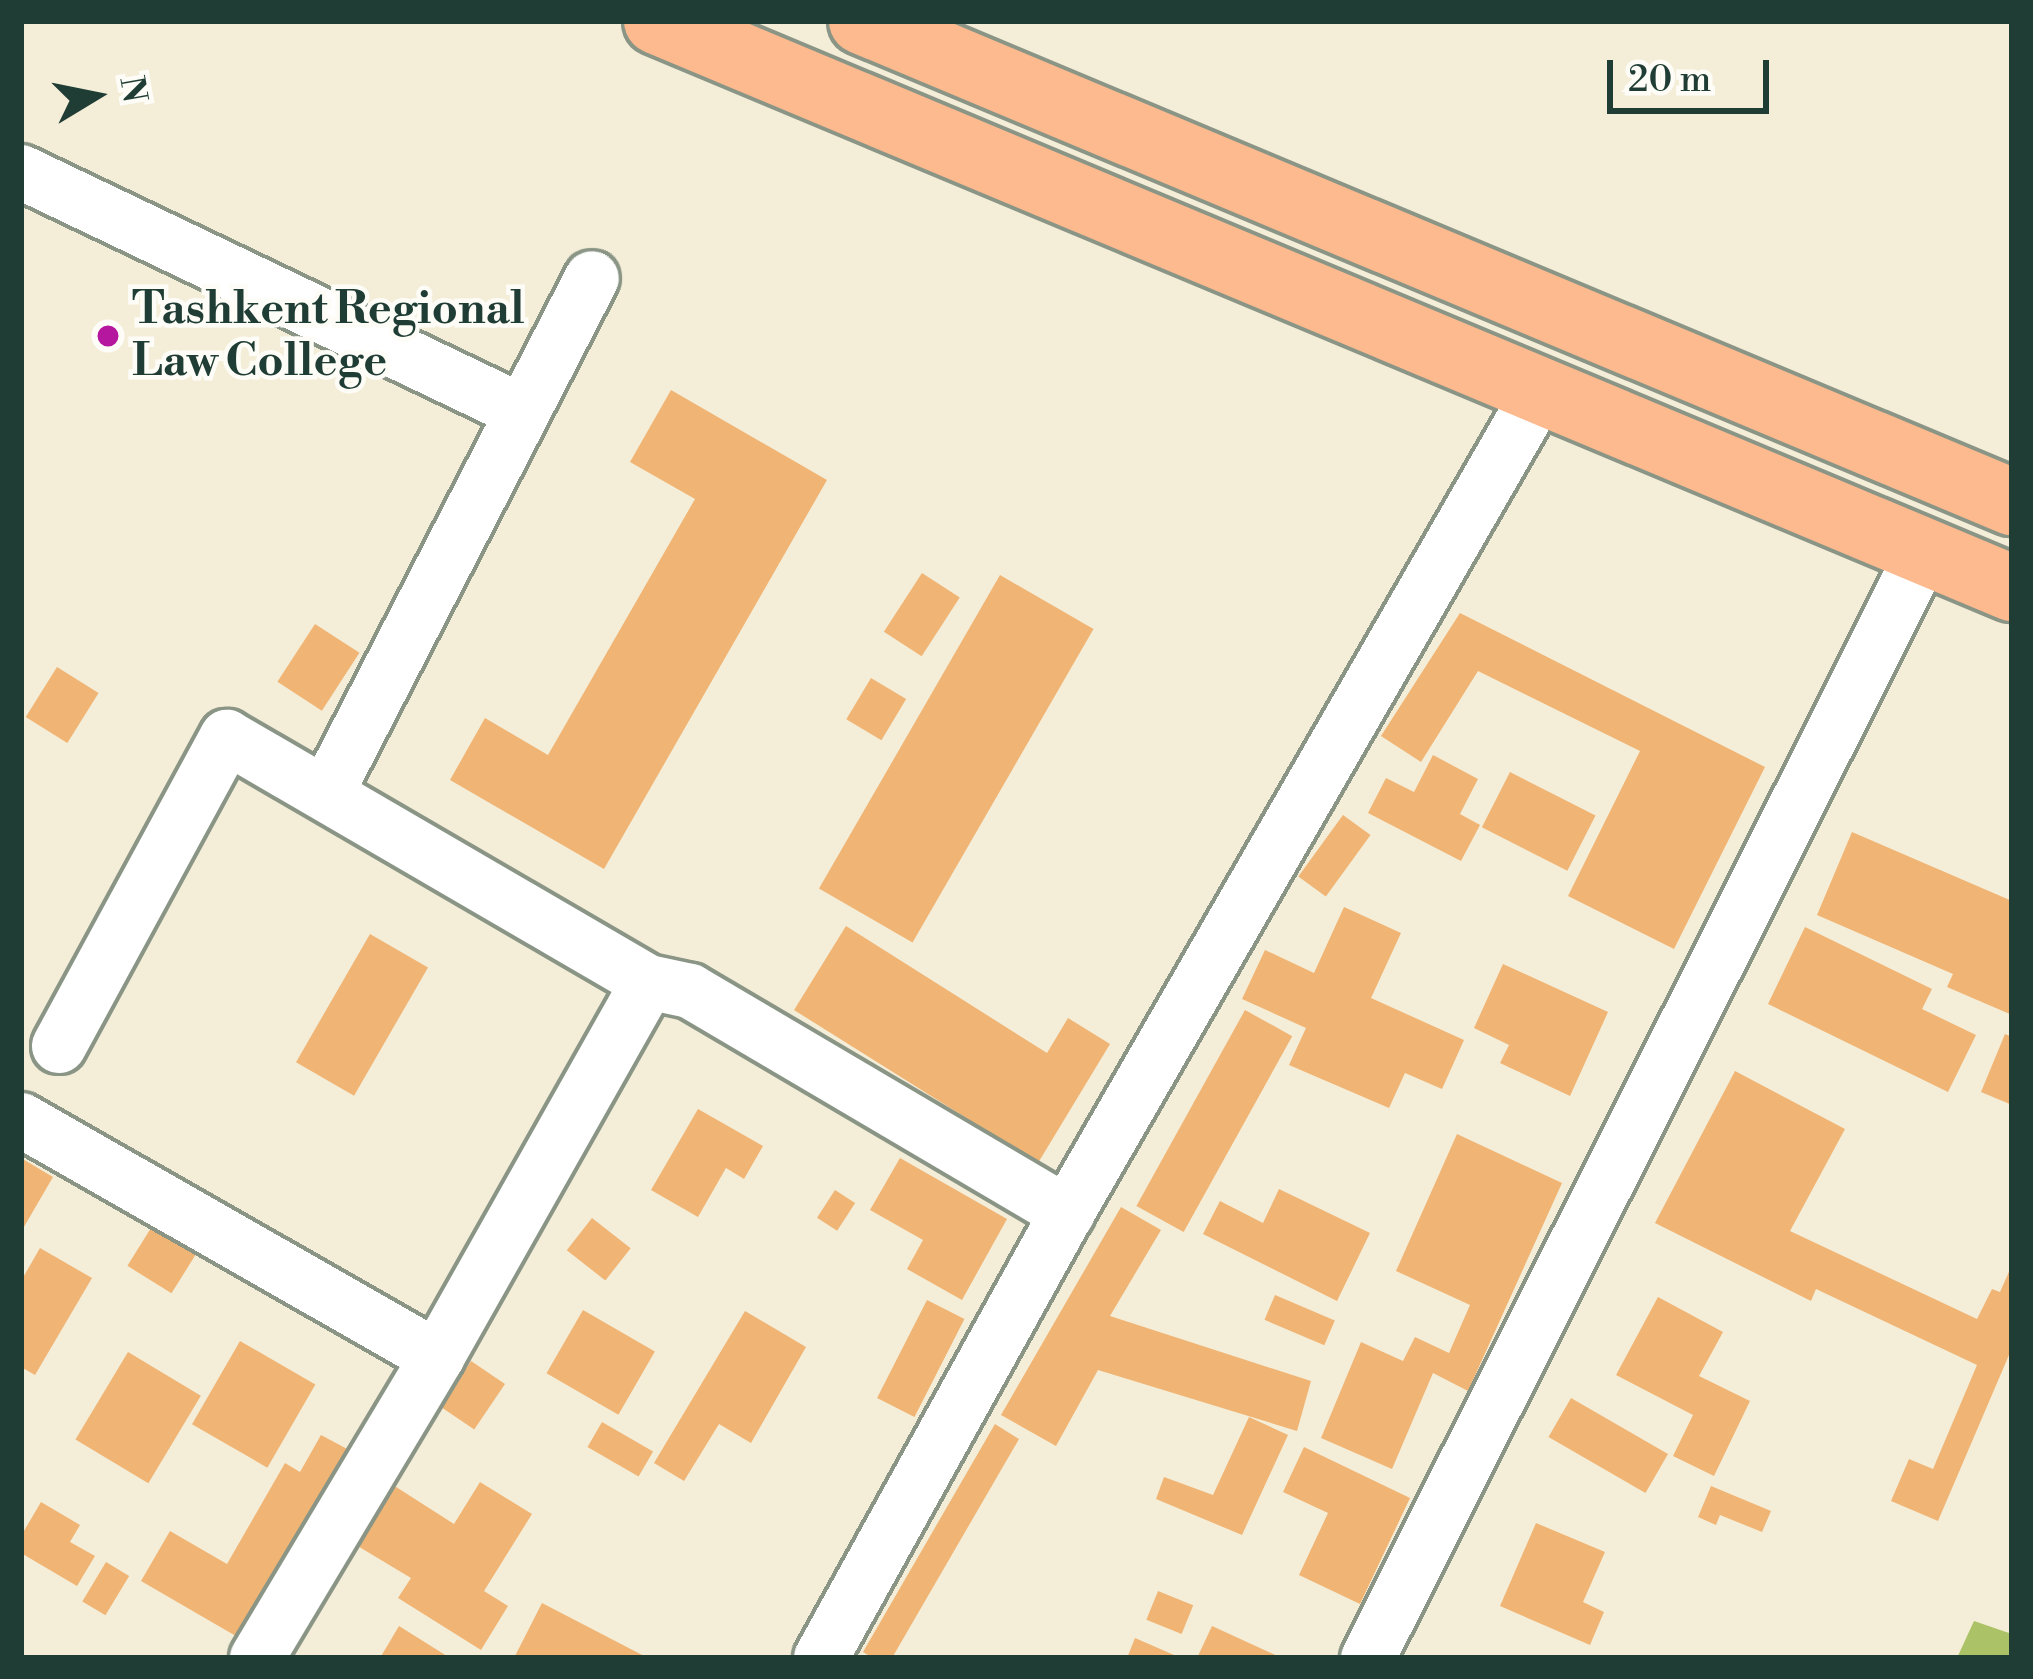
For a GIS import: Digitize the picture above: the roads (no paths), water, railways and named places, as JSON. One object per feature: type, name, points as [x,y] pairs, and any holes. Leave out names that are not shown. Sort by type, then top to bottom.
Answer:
[{"type":"highway","points":[[657,21],[2012,588]]},
{"type":"highway","points":[[862,21],[2012,502]]},
{"type":"street","points":[[21,172],[523,412]]},
{"type":"street","points":[[327,792],[592,278]]},
{"type":"street","points":[[821,1658],[1067,1213],[1540,391]]},
{"type":"street","points":[[1368,1658],[1924,551]]},
{"type":"street","points":[[59,1046],[227,737],[648,982],[690,991],[1067,1213]]},
{"type":"street","points":[[257,1658],[437,1357],[648,982]]},
{"type":"street","points":[[21,1120],[437,1357]]},
{"type":"place","name":"Tashkent Regional Law College","points":[[108,336]]}]
